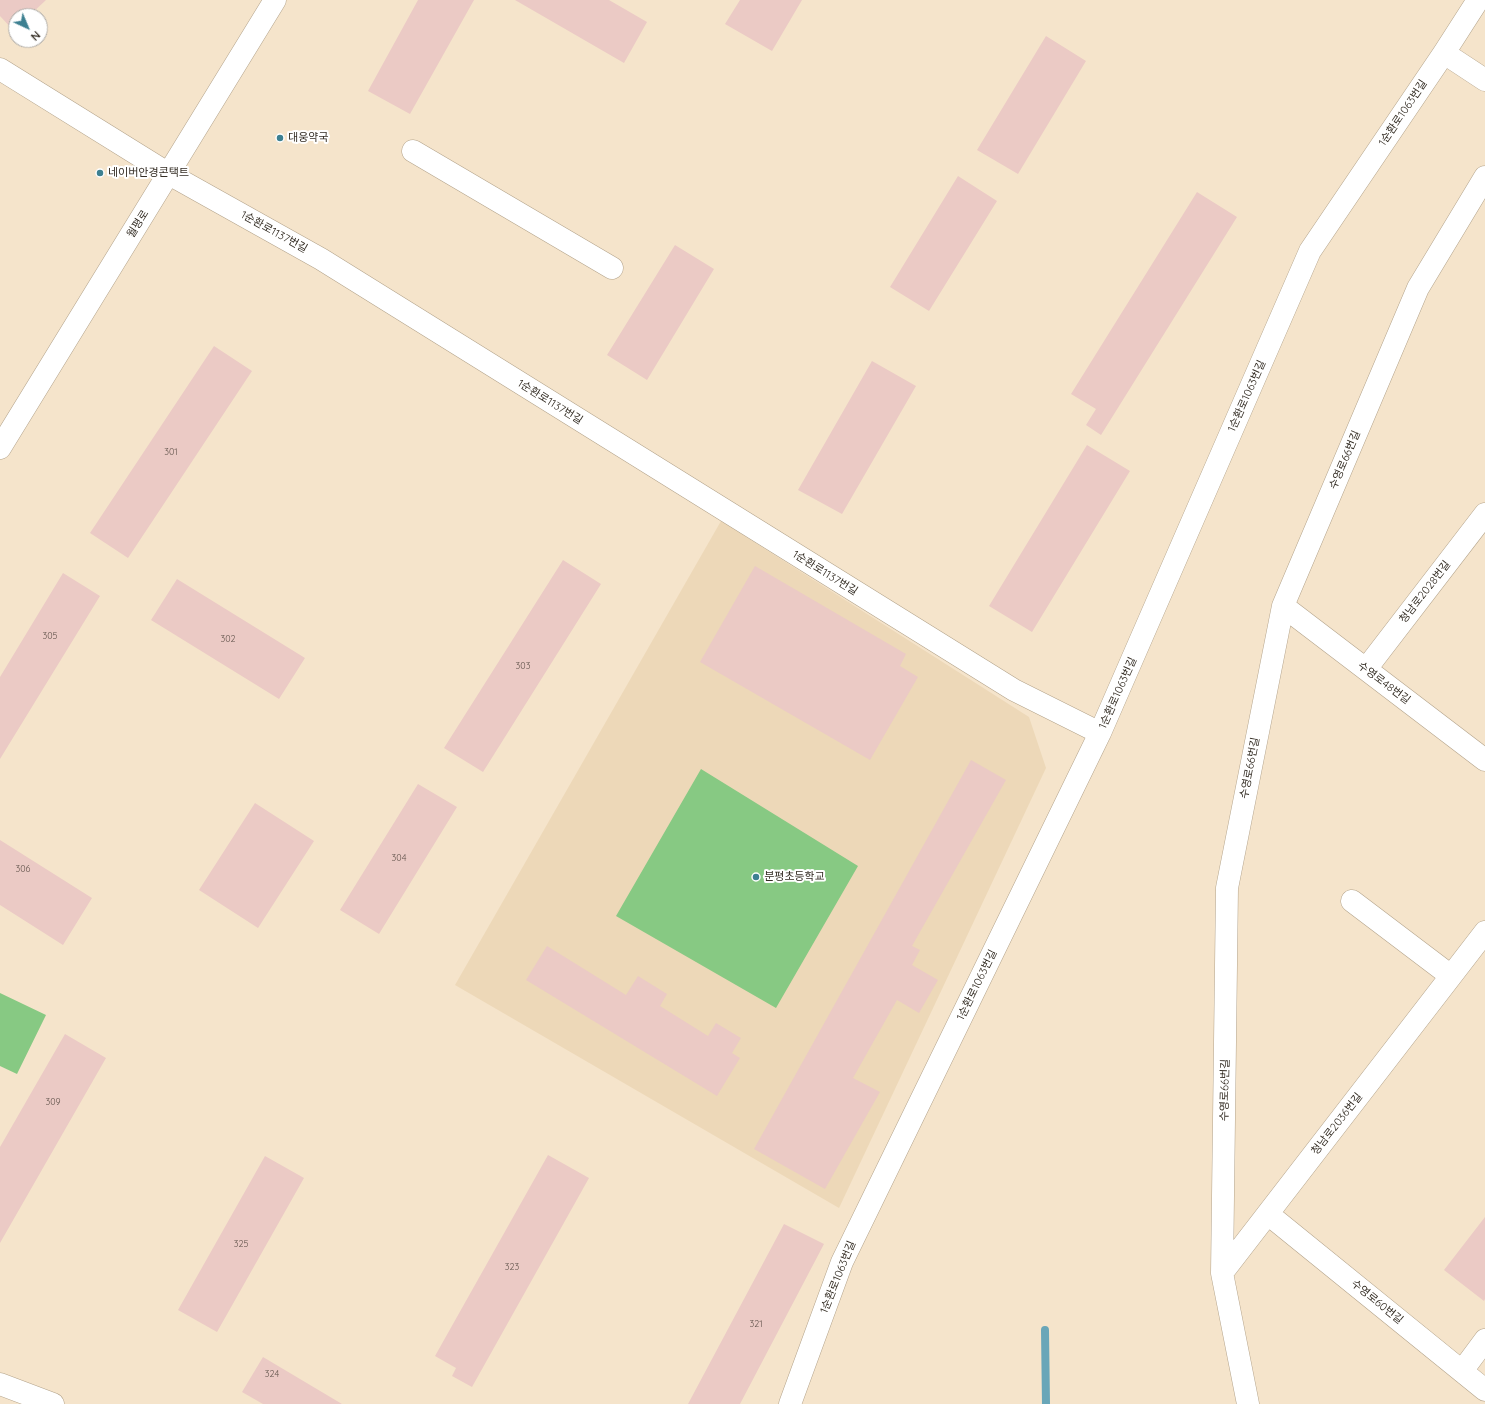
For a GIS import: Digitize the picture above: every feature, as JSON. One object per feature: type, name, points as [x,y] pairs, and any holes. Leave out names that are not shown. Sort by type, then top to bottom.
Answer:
[{"type":"street","name":"월평로","points":[[0,448],[275,0]]},
{"type":"street","name":"1순환로1063번길","points":[[790,1404],[842,1262],[1100,734],[1310,251],[1444,53],[1470,4]]},
{"type":"street","points":[[1444,53],[1485,80]]},
{"type":"street","name":"1순환로1137번길","points":[[0,69],[169,174],[327,263],[1014,690],[1100,734]]},
{"type":"street","points":[[413,151],[612,268]]},
{"type":"street","name":"수영로66번길","points":[[1248,1404],[1222,1273],[1227,888],[1283,606],[1418,288],[1485,177]]},
{"type":"street","name":"청남로2028번길","points":[[1366,669],[1485,514]]},
{"type":"street","name":"수영로48번길","points":[[1283,606],[1485,760]]},
{"type":"street","points":[[1352,901],[1451,976]]},
{"type":"street","name":"청남로2036번길","points":[[1222,1273],[1485,932]]},
{"type":"street","name":"수영로60번길","points":[[1268,1214],[1485,1390]]},
{"type":"street","points":[[1462,1371],[1485,1340]]},
{"type":"street","points":[[0,1384],[53,1404]]},
{"type":"shaded area","name":"분평초등학교","points":[[721,521],[1029,717],[1046,768],[839,1208],[455,985]]},
{"type":"green space","points":[[701,769],[858,866],[776,1008],[616,916]]},
{"type":"green space","points":[[0,993],[46,1015],[17,1074],[0,1066]]},
{"type":"building","points":[[0,0],[46,0],[38,8],[8,8],[8,25],[0,16]]},
{"type":"building","points":[[418,0],[474,0],[410,114],[368,91]]},
{"type":"building","points":[[515,0],[609,0],[647,22],[624,63]]},
{"type":"building","points":[[740,0],[802,0],[772,51],[725,24]]},
{"type":"building","points":[[1046,36],[1086,61],[1018,174],[977,150]]},
{"type":"building","points":[[958,176],[997,201],[929,311],[890,287]]},
{"type":"building","points":[[1197,192],[1237,217],[1101,435],[1086,425],[1096,409],[1071,394]]},
{"type":"building","points":[[675,245],[714,269],[647,380],[607,355]]},
{"type":"building","points":[[214,346],[252,371],[128,558],[90,533]]},
{"type":"building","points":[[872,361],[916,386],[842,514],[798,490]]},
{"type":"building","points":[[1087,445],[1130,471],[1032,632],[989,606]]},
{"type":"building","points":[[563,560],[601,584],[483,772],[444,748]]},
{"type":"building","points":[[755,566],[906,654],[900,666],[918,677],[870,760],[700,662]]},
{"type":"building","points":[[63,573],[100,596],[0,759],[0,677]]},
{"type":"building","points":[[177,579],[305,658],[279,699],[151,620]]},
{"type":"building","points":[[971,760],[1006,780],[912,946],[920,950],[912,965],[938,980],[919,1013],[897,1000],[853,1078],[880,1092],[825,1189],[754,1149]]},
{"type":"building","points":[[418,784],[457,807],[379,934],[340,910]]},
{"type":"building","points":[[255,803],[314,841],[258,928],[199,890]]},
{"type":"building","points":[[0,840],[92,898],[63,945],[0,905]]},
{"type":"building","points":[[547,946],[626,995],[638,976],[667,994],[660,1006],[708,1036],[716,1023],[741,1038],[732,1053],[740,1058],[717,1096],[526,980]]},
{"type":"building","points":[[65,1034],[106,1058],[0,1243],[0,1147]]},
{"type":"building","points":[[548,1155],[589,1178],[472,1387],[452,1376],[456,1368],[435,1356]]},
{"type":"building","points":[[265,1156],[304,1178],[217,1332],[178,1310]]},
{"type":"building","points":[[1485,1217],[1485,1299],[1484,1301],[1444,1270]]},
{"type":"building","points":[[784,1224],[824,1244],[740,1404],[688,1404]]},
{"type":"building","points":[[263,1357],[342,1404],[263,1404],[242,1392]]},
{"type":"waterway","points":[[1045,1330],[1046,1404]]},
{"type":"place","name":"대웅약국","points":[[280,138]]},
{"type":"place","name":"네이버안경콘택트","points":[[100,173]]},
{"type":"place","name":"분평초등학교","points":[[756,877]]}]
